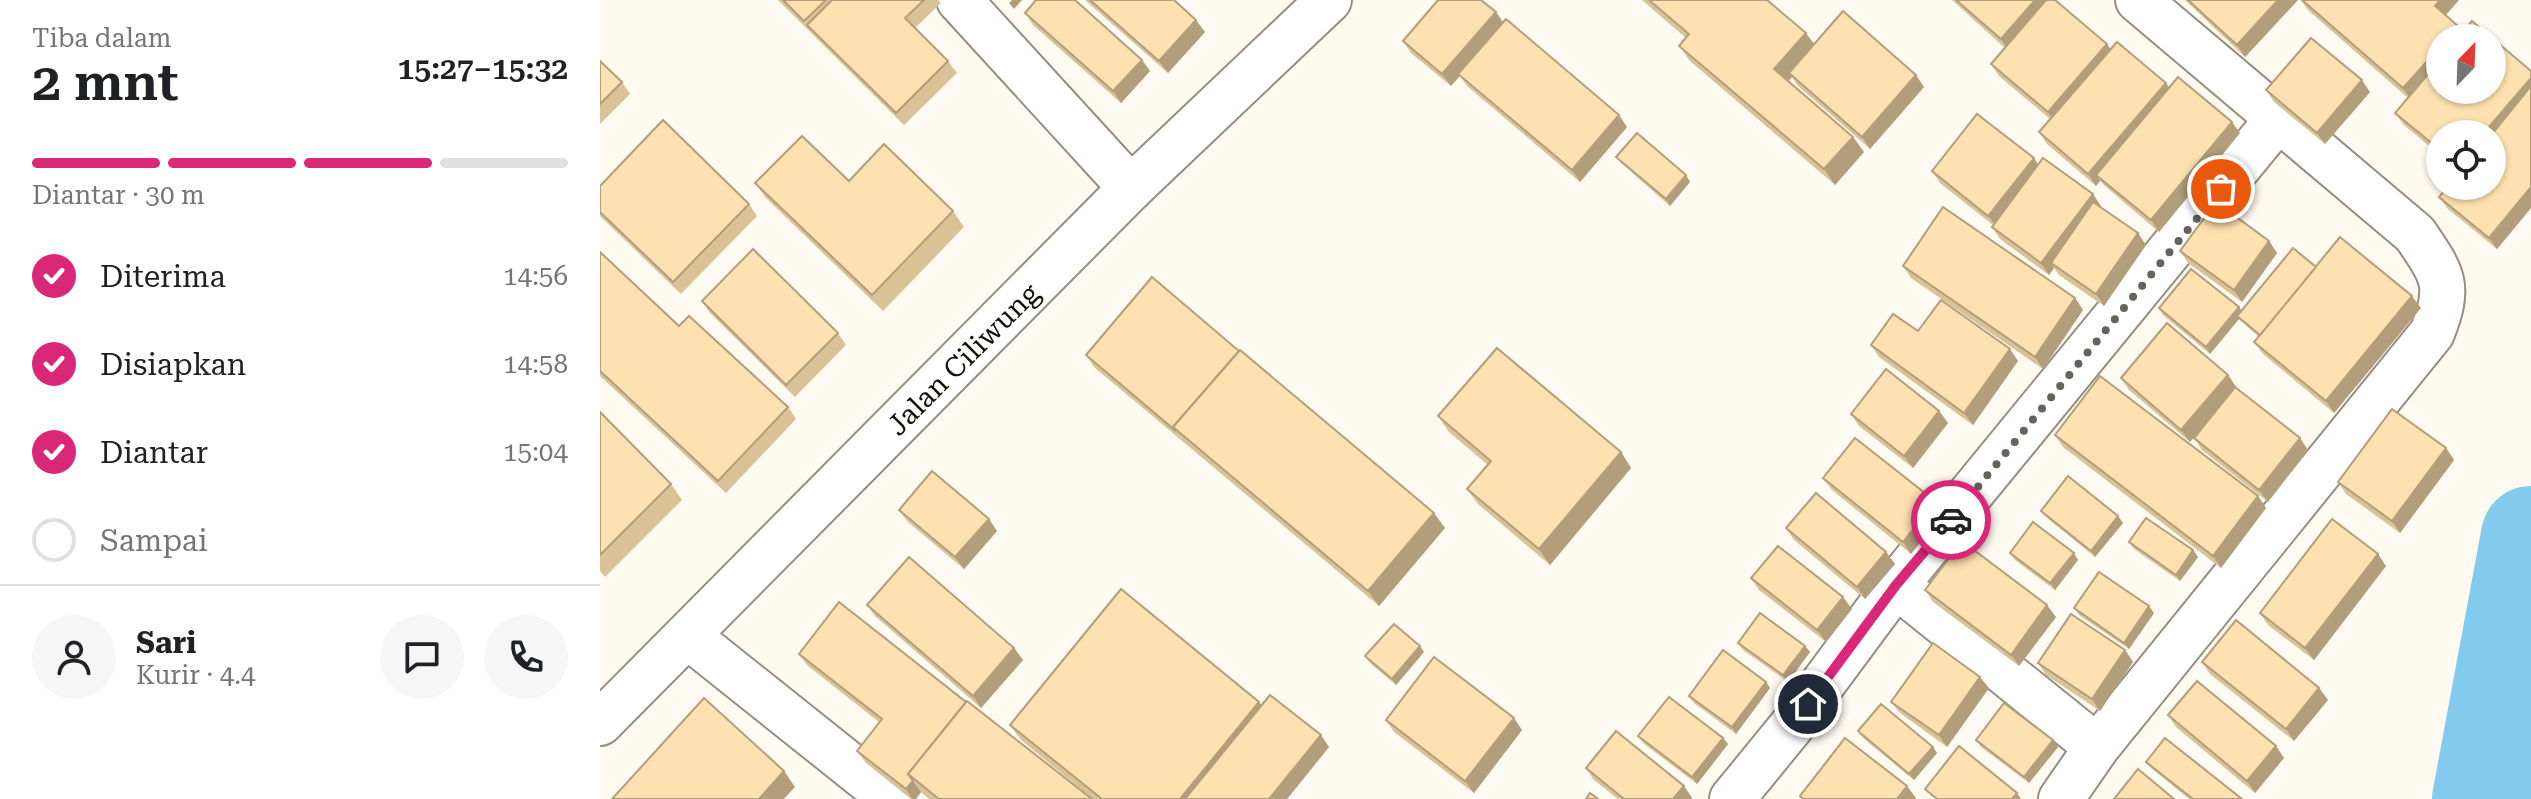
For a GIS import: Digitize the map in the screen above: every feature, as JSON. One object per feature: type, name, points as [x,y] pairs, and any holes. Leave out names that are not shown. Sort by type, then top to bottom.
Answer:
[{"type":"street","points":[[959,0],[1131,188]]},
{"type":"street","name":"Jalan Ciliwung","points":[[600,723],[689,637],[1131,188],[1329,0]]},
{"type":"street","points":[[2061,799],[2097,747],[2432,333],[2444,303],[2440,270],[2415,234],[2138,0]]},
{"type":"street","points":[[1732,799],[1790,728],[1896,585],[2277,120]]},
{"type":"street","points":[[1896,585],[2097,747]]},
{"type":"street","points":[[689,637],[892,799]]},
{"type":"building","points":[[783,0],[826,0],[804,21]]},
{"type":"building","points":[[832,0],[924,0],[905,18],[948,61],[896,113],[807,25]]},
{"type":"building","points":[[1036,0],[1075,0],[1142,60],[1113,91],[1025,13]]},
{"type":"building","points":[[1090,0],[1174,0],[1196,20],[1159,61]]},
{"type":"building","points":[[1438,0],[1481,0],[1496,12],[1442,74],[1403,41]]},
{"type":"building","points":[[1649,0],[1767,0],[1806,33],[1774,69],[1853,137],[1824,169],[1679,46],[1689,34]]},
{"type":"building","points":[[1956,0],[2035,0],[2001,39]]},
{"type":"building","points":[[2046,0],[2055,0],[2107,44],[2048,112],[1991,64]]},
{"type":"building","points":[[2188,0],[2278,0],[2237,45]]},
{"type":"building","points":[[2302,0],[2440,0],[2435,6],[2456,24],[2426,24],[2426,63],[2403,88]]},
{"type":"building","points":[[1843,11],[1916,75],[1862,137],[1789,73]]},
{"type":"building","points":[[1506,19],[1619,115],[1572,170],[1458,74]]},
{"type":"building","points":[[2311,38],[2362,80],[2317,133],[2266,90]]},
{"type":"building","points":[[2117,42],[2166,83],[2088,174],[2039,132]]},
{"type":"building","points":[[2506,50],[2531,71],[2531,78],[2495,120],[2426,120],[2426,138],[2395,113],[2426,76],[2426,104],[2506,104]]},
{"type":"building","points":[[600,61],[622,82],[600,104]]},
{"type":"building","points":[[2178,77],[2232,122],[2151,220],[2096,175]]},
{"type":"building","points":[[2531,86],[2531,187],[2489,238],[2443,200],[2506,200],[2506,120],[2503,120]]},
{"type":"building","points":[[1977,114],[2034,158],[1988,216],[1932,171]]},
{"type":"building","points":[[663,120],[749,204],[673,282],[600,212],[600,186]]},
{"type":"building","points":[[1637,133],[1686,175],[1666,199],[1616,157]]},
{"type":"building","points":[[802,136],[849,181],[884,144],[953,211],[872,295],[755,183]]},
{"type":"building","points":[[2043,158],[2093,194],[2041,263],[1992,227]]},
{"type":"building","points":[[2093,202],[2138,233],[2096,294],[2051,263]]},
{"type":"building","points":[[2216,202],[2269,241],[2234,290],[2180,251]]},
{"type":"building","points":[[1943,207],[2075,298],[2035,357],[1903,266]]},
{"type":"building","points":[[2340,237],[2412,296],[2326,401],[2254,342]]},
{"type":"building","points":[[2293,248],[2316,267],[2260,335],[2237,316]]},
{"type":"building","points":[[753,249],[838,333],[786,385],[702,301]]},
{"type":"building","points":[[600,252],[679,326],[689,316],[788,407],[718,481],[600,371]]},
{"type":"building","points":[[2191,269],[2239,307],[2206,347],[2159,308]]},
{"type":"building","points":[[1152,277],[1239,351],[1173,427],[1176,431],[1086,355]]},
{"type":"building","points":[[1941,300],[2010,349],[1964,413],[1871,345],[1893,314],[1918,331]]},
{"type":"building","points":[[2167,323],[2228,375],[2181,430],[2121,378]]},
{"type":"building","points":[[1497,348],[1621,452],[1539,549],[1467,489],[1491,461],[1438,416]]},
{"type":"building","points":[[1240,350],[1434,513],[1368,591],[1173,427]]},
{"type":"building","points":[[1886,369],[1939,411],[1904,456],[1851,414]]},
{"type":"building","points":[[2100,376],[2258,496],[2213,556],[2055,435]]},
{"type":"building","points":[[2235,387],[2300,438],[2259,490],[2194,438]]},
{"type":"building","points":[[2392,409],[2446,448],[2392,521],[2338,482]]},
{"type":"building","points":[[600,412],[671,484],[600,555]]},
{"type":"building","points":[[1855,438],[1935,501],[1903,542],[1823,478]]},
{"type":"building","points":[[932,471],[989,519],[955,557],[899,510]]},
{"type":"building","points":[[2068,476],[2118,516],[2091,551],[2041,511]]},
{"type":"building","points":[[1816,493],[1886,552],[1857,587],[1786,528]]},
{"type":"building","points":[[2146,518],[2193,550],[2176,575],[2129,542]]},
{"type":"building","points":[[2332,519],[2378,554],[2305,648],[2260,613]]},
{"type":"building","points":[[2033,522],[2074,553],[2050,583],[2010,553]]},
{"type":"building","points":[[1962,541],[2047,605],[2011,655],[1925,590]]},
{"type":"building","points":[[1778,546],[1843,597],[1817,630],[1751,578]]},
{"type":"building","points":[[909,557],[1014,648],[973,696],[867,605]]},
{"type":"building","points":[[2099,572],[2149,606],[2124,643],[2074,608]]},
{"type":"building","points":[[1121,589],[1259,702],[1180,799],[1102,799],[1010,725]]},
{"type":"building","points":[[839,602],[966,702],[908,774],[913,781],[906,789],[857,751],[882,719],[799,654]]},
{"type":"building","points":[[1760,613],[1805,646],[1783,675],[1738,643]]},
{"type":"building","points":[[2071,614],[2125,650],[2092,699],[2038,663]]},
{"type":"building","points":[[2236,620],[2319,688],[2286,729],[2202,662]]},
{"type":"building","points":[[1394,624],[1420,646],[1392,679],[1365,656]]},
{"type":"building","points":[[1933,643],[1980,677],[1939,735],[1891,702]]},
{"type":"building","points":[[1723,650],[1766,682],[1732,727],[1689,696]]},
{"type":"building","points":[[1434,657],[1514,718],[1465,781],[1386,720]]},
{"type":"building","points":[[2197,681],[2276,746],[2247,781],[2168,715]]},
{"type":"building","points":[[1270,695],[1321,735],[1269,799],[1185,799]]},
{"type":"building","points":[[1669,697],[1723,738],[1692,777],[1638,736]]},
{"type":"building","points":[[704,698],[784,771],[759,799],[612,799]]},
{"type":"building","points":[[967,701],[1092,799],[939,799],[908,774]]},
{"type":"building","points":[[2004,703],[2053,740],[2024,777],[1976,740]]},
{"type":"building","points":[[1881,704],[1933,747],[1909,774],[1858,731]]},
{"type":"building","points":[[1616,731],[1684,786],[1673,799],[1624,799],[1586,768]]},
{"type":"building","points":[[1845,738],[1907,786],[1897,799],[1803,799],[1800,796]]},
{"type":"building","points":[[2165,738],[2242,799],[2193,799],[2146,762]]},
{"type":"building","points":[[1959,746],[2017,793],[2012,799],[1937,799],[1925,789]]},
{"type":"building","points":[[2138,769],[2174,799],[2114,799]]},
{"type":"waterway","points":[[2482,799],[2531,536]]},
{"type":"way so far","points":[[1951,520],[2221,189]]},
{"type":"route","points":[[1808,704],[1896,585],[1951,520]]}]
